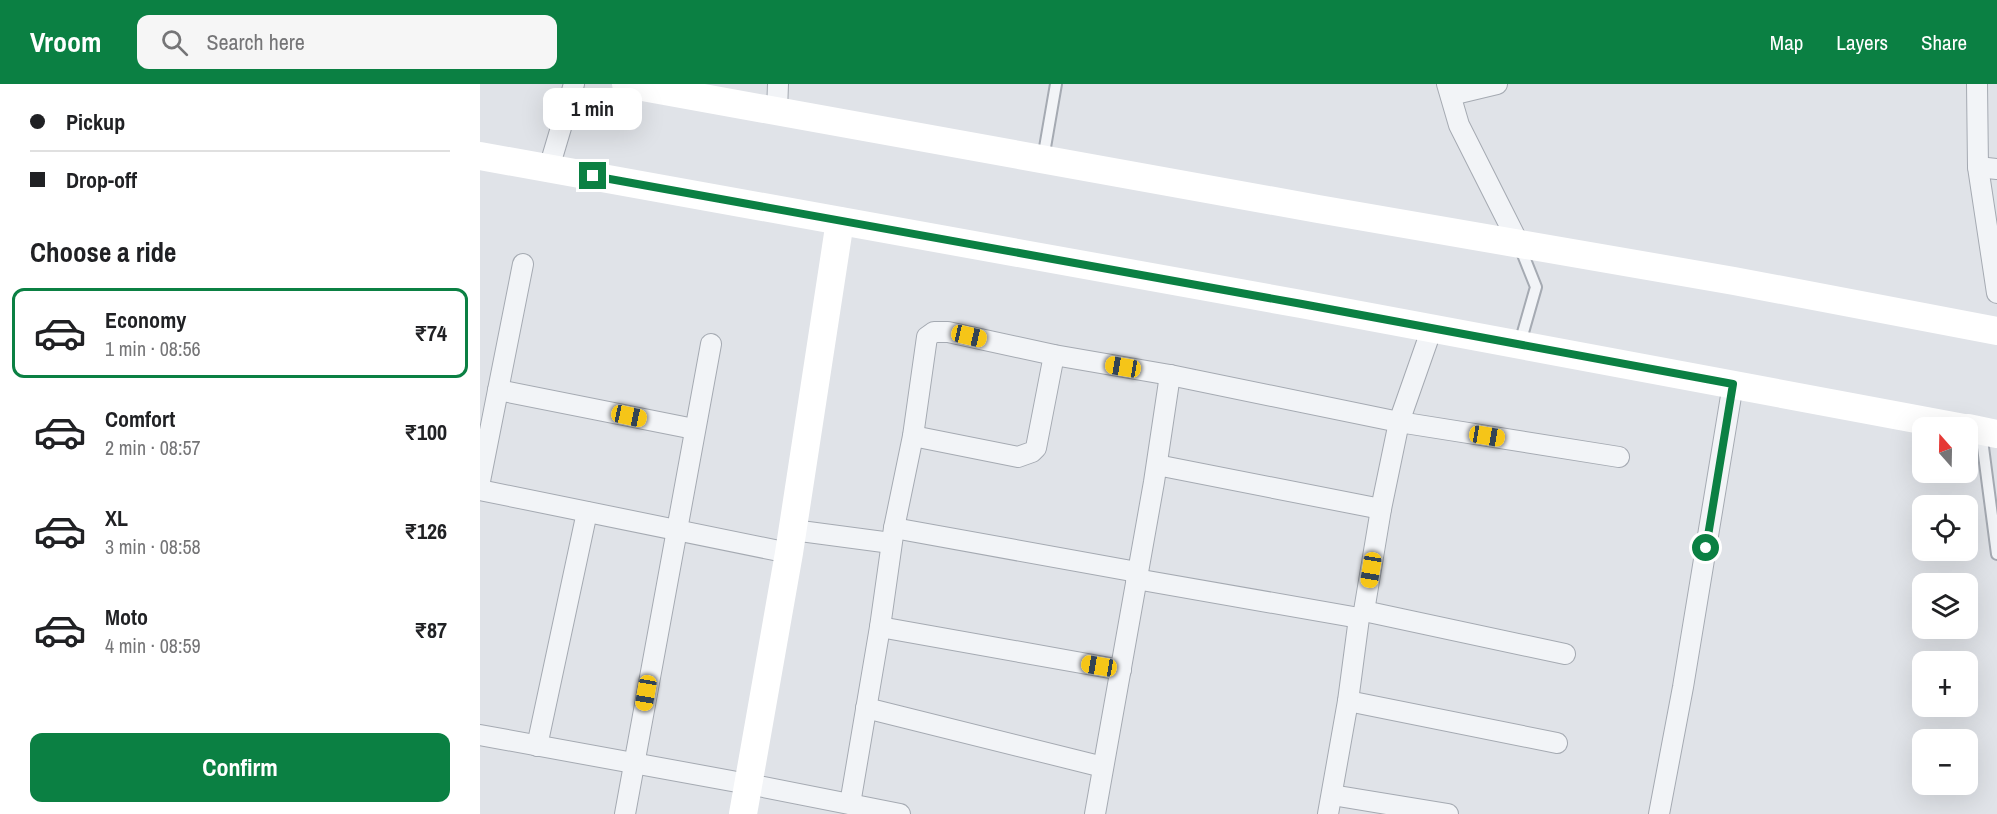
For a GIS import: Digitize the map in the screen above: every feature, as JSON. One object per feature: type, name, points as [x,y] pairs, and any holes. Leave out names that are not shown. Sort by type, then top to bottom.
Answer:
[{"type":"street","points":[[549,168],[574,84]]},
{"type":"street","points":[[626,84],[777,97],[1043,159],[1734,280],[1997,331]]},
{"type":"street","points":[[1497,84],[1449,90],[1459,125],[1519,244]]},
{"type":"street","points":[[1977,84],[1987,168],[1997,293]]},
{"type":"street","points":[[480,156],[1432,328],[1912,418]]},
{"type":"street","points":[[742,814],[791,542],[840,221]]},
{"type":"street","points":[[480,481],[523,264]]},
{"type":"street","points":[[1432,328],[1399,422],[1381,509],[1330,805],[1448,814]]},
{"type":"street","points":[[838,806],[866,708],[893,535],[913,436],[927,337],[934,332],[948,332],[1054,355],[1170,375],[1399,422],[1619,457]]},
{"type":"street","points":[[625,814],[711,344]]},
{"type":"street","points":[[913,436],[1018,457],[1032,452],[1036,447],[1054,355]]},
{"type":"street","points":[[1095,814],[1170,375]]},
{"type":"street","points":[[1659,814],[1683,687],[1733,384]]},
{"type":"street","points":[[498,390],[694,429]]},
{"type":"street","points":[[1156,465],[1381,509]]},
{"type":"street","points":[[480,490],[676,530],[791,542],[893,535],[1137,575],[1565,654]]},
{"type":"street","points":[[537,746],[587,512]]},
{"type":"street","points":[[880,627],[1120,670]]},
{"type":"street","points":[[1348,701],[1557,743]]},
{"type":"street","points":[[866,708],[1103,767]]},
{"type":"street","points":[[480,735],[748,784],[838,806],[900,814]]},
{"type":"lane","points":[[1043,159],[1056,84]]},
{"type":"lane","points":[[1519,244],[1536,288],[1520,345]]},
{"type":"lane","points":[[1978,436],[1997,554]]},
{"type":"route","points":[[593,176],[1733,384],[1706,548]]}]
